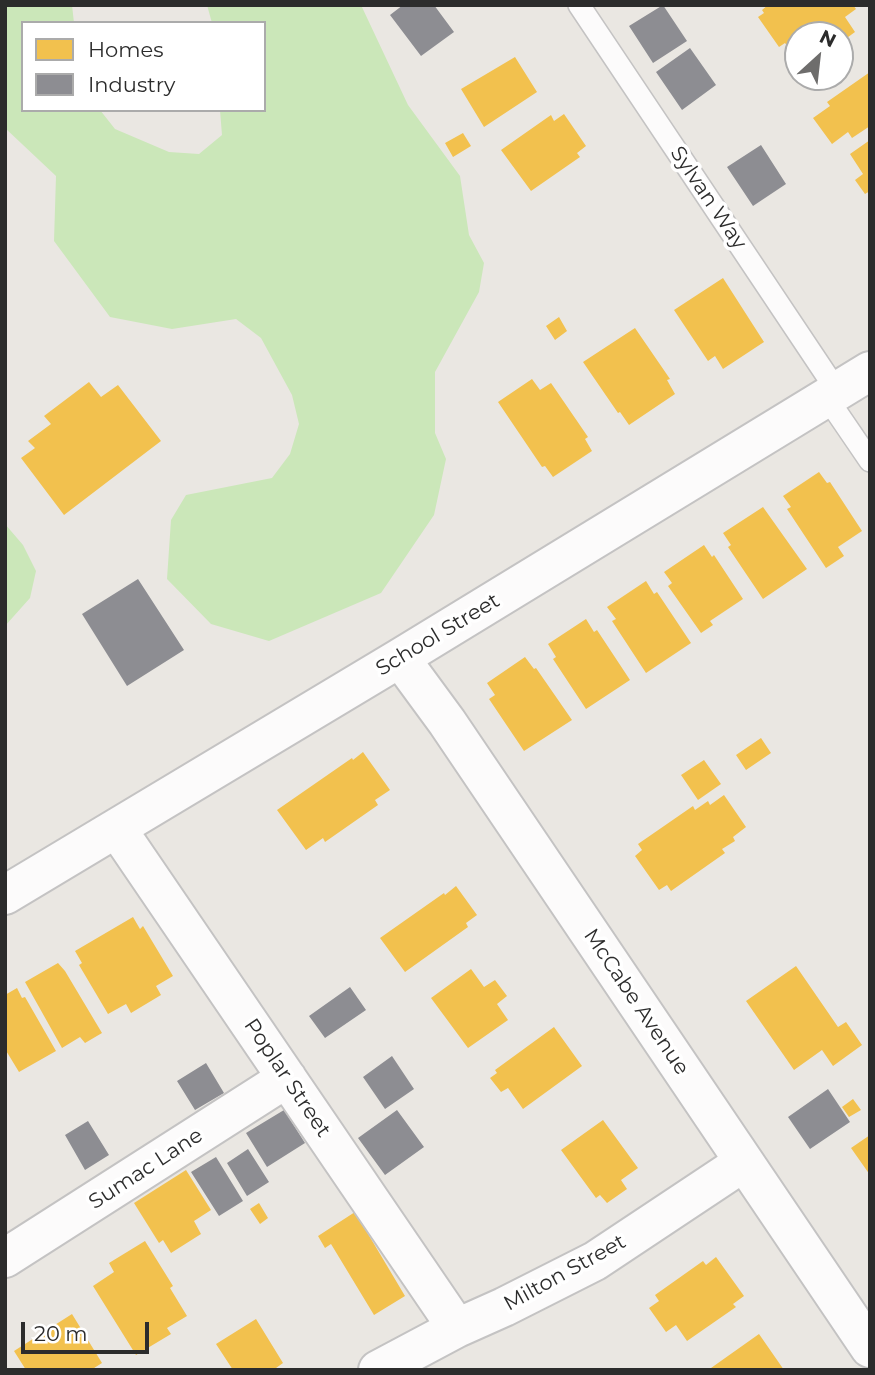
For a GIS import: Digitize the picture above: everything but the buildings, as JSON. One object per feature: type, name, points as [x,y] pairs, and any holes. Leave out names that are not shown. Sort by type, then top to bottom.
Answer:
[{"type":"street","name":"School Street","points":[[5,895],[870,371]]},
{"type":"street","name":"McCabe Avenue","points":[[400,658],[447,722],[870,1348]]},
{"type":"street","name":"Poplar Street","points":[[117,829],[457,1328]]},
{"type":"street","name":"Sumac Lane","points":[[5,1258],[287,1078]]},
{"type":"street","name":"Milton Street","points":[[378,1370],[595,1261],[744,1162]]},
{"type":"lane","name":"Sylvan Way","points":[[579,5],[832,395],[870,461]]},
{"type":"green space","points":[[5,5],[72,5],[74,21],[21,21],[21,112],[102,112],[115,129],[169,152],[199,154],[222,135],[220,112],[266,112],[266,21],[211,21],[207,5],[361,5],[408,105],[460,176],[469,235],[484,263],[479,292],[435,372],[435,433],[446,459],[434,515],[381,593],[269,641],[211,624],[167,579],[171,520],[186,495],[272,478],[290,454],[299,424],[292,395],[261,338],[236,319],[172,329],[110,317],[54,241],[56,176],[5,128]]},
{"type":"green space","points":[[5,524],[23,545],[36,571],[30,598],[5,626]]}]
